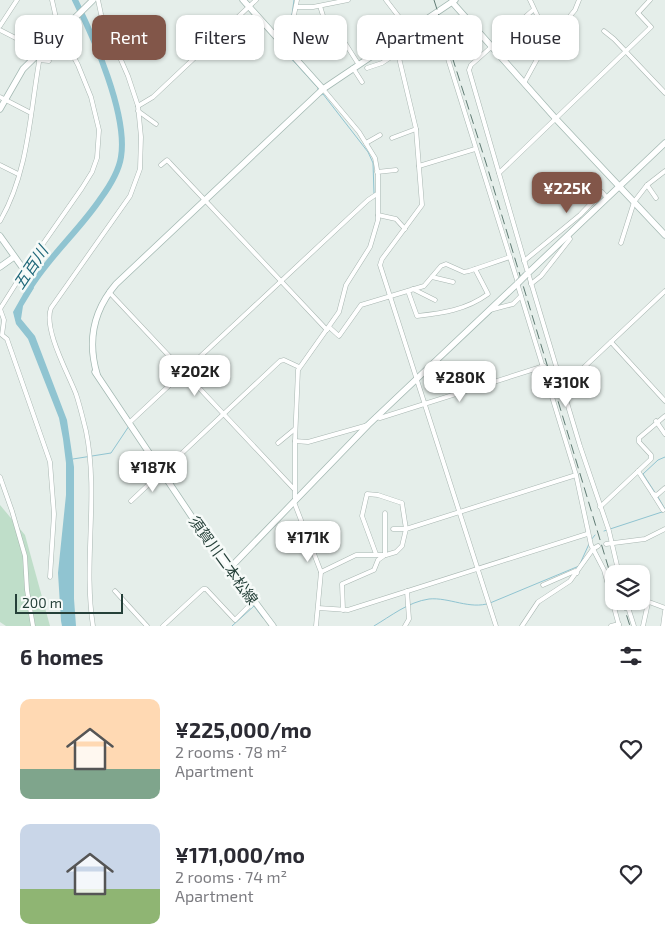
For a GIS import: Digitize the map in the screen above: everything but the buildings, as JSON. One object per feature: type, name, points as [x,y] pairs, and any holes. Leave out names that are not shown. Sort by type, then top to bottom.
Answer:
[{"type":"street","points":[[15,36],[0,28],[17,0]]},
{"type":"street","points":[[52,0],[56,15]]},
{"type":"street","points":[[78,15],[93,0]]},
{"type":"street","points":[[93,626],[89,581],[91,486],[87,440],[77,397],[51,330],[48,315],[134,186],[141,154],[138,109],[128,76],[101,14],[98,0]]},
{"type":"street","points":[[243,0],[274,34]]},
{"type":"street","points":[[138,109],[256,0]]},
{"type":"street","points":[[294,15],[297,0]]},
{"type":"street","points":[[296,7],[320,6],[348,0]]},
{"type":"street","points":[[386,0],[398,15]]},
{"type":"street","points":[[530,0],[536,15]]},
{"type":"street","points":[[571,15],[579,0]]},
{"type":"street","points":[[499,173],[651,27],[638,13],[650,0]]},
{"type":"street","points":[[611,626],[619,625],[604,570],[587,534],[586,517],[576,475],[544,366],[434,14],[453,1],[491,48],[665,235]]},
{"type":"street","points":[[320,6],[325,22],[345,43],[362,82]]},
{"type":"street","points":[[533,10],[471,65],[469,70],[527,274],[609,531],[617,565]]},
{"type":"street","points":[[604,31],[665,93]]},
{"type":"street","points":[[0,109],[2,98],[31,60]]},
{"type":"street","points":[[0,221],[9,206],[30,136],[31,113],[39,60],[49,61]]},
{"type":"street","points":[[0,316],[0,308],[82,188],[92,172],[97,158],[99,130],[91,97],[75,60]]},
{"type":"street","points":[[297,60],[366,143],[376,161],[378,172],[378,215],[370,246],[348,282],[341,308],[300,366],[297,374],[294,502],[321,572],[316,626]]},
{"type":"street","points":[[97,374],[92,350],[92,330],[99,308],[109,292],[323,89],[365,60]]},
{"type":"street","points":[[367,68],[382,64],[387,60]]},
{"type":"street","points":[[399,60],[416,129],[422,205],[380,262],[496,626]]},
{"type":"street","points":[[524,84],[537,60]]},
{"type":"street","points":[[2,98],[31,113]]},
{"type":"street","points":[[138,109],[156,124]]},
{"type":"street","points":[[392,138],[416,129]]},
{"type":"street","points":[[366,143],[380,135]]},
{"type":"street","points":[[230,568],[376,417],[665,143]]},
{"type":"street","points":[[419,166],[475,149]]},
{"type":"street","points":[[161,165],[167,160],[170,162],[282,282],[328,328],[339,336],[358,307],[424,286],[441,266],[446,264],[464,272],[510,258]]},
{"type":"street","points":[[0,165],[18,174]]},
{"type":"street","points":[[378,172],[396,170]]},
{"type":"street","points":[[621,243],[634,202],[647,185],[665,171]]},
{"type":"street","points":[[647,185],[656,198]]},
{"type":"street","points":[[524,260],[580,215],[602,192],[607,198]]},
{"type":"street","points":[[129,423],[377,194]]},
{"type":"street","points":[[378,215],[396,219],[404,229]]},
{"type":"street","points":[[0,236],[26,272]]},
{"type":"street","points":[[531,284],[541,276],[570,240],[568,236]]},
{"type":"street","points":[[0,267],[14,256]]},
{"type":"street","points":[[410,290],[417,316],[454,311],[470,305],[488,294],[475,270]]},
{"type":"street","points":[[432,277],[453,282]]},
{"type":"street","points":[[410,290],[435,300]]},
{"type":"street","points":[[563,387],[665,291]]},
{"type":"street","points":[[109,292],[294,489]]},
{"type":"street","points":[[489,310],[513,304],[521,296]]},
{"type":"street","points":[[0,308],[4,320],[2,335],[7,339],[50,462],[54,514],[50,577]]},
{"type":"street","points":[[611,342],[665,401]]},
{"type":"street","points":[[131,501],[280,361],[284,360],[300,366]]},
{"type":"street","points":[[376,417],[380,418],[425,405],[544,366]]},
{"type":"street","name":"須賀川二本松線","points":[[92,368],[230,568],[273,626]]},
{"type":"street","points":[[600,507],[652,457],[639,442],[639,438],[665,416]]},
{"type":"street","points":[[656,422],[665,434]]},
{"type":"street","points":[[295,441],[308,442],[368,425]]},
{"type":"street","points":[[278,443],[295,429]]},
{"type":"street","points":[[638,471],[663,510]]},
{"type":"street","points":[[393,529],[406,529],[576,475]]},
{"type":"street","points":[[0,477],[25,556],[27,590],[33,626]]},
{"type":"street","points":[[653,494],[657,495],[665,488]]},
{"type":"street","points":[[321,572],[356,555],[385,555],[393,553],[401,547],[406,529],[401,502],[378,494],[367,494],[362,516],[376,554]]},
{"type":"street","points":[[385,513],[385,555]]},
{"type":"street","points":[[606,544],[645,539],[665,529]]},
{"type":"street","points":[[318,608],[344,610],[587,534]]},
{"type":"street","points":[[591,545],[598,546]]},
{"type":"street","points":[[522,626],[538,602],[570,582],[577,573],[591,545]]},
{"type":"street","points":[[344,610],[342,584],[374,570],[378,560],[385,555]]},
{"type":"street","points":[[542,585],[575,571],[577,573]]},
{"type":"street","points":[[163,626],[203,589],[235,620],[254,601]]},
{"type":"street","points":[[115,591],[147,626]]},
{"type":"street","points":[[405,626],[409,619],[407,591]]},
{"type":"street","points":[[650,604],[665,610],[662,626]]},
{"type":"street","points":[[629,610],[634,626]]},
{"type":"street","points":[[643,626],[646,610]]},
{"type":"green space","points":[[0,505],[25,535],[50,626],[6,626],[0,622]]},
{"type":"water","points":[[30,282],[34,288],[23,306],[21,319],[35,336],[67,420],[74,467],[74,599],[76,626],[62,626],[61,621],[58,573],[66,495],[66,463],[59,418],[28,339],[16,324],[13,312]]},
{"type":"waterway","name":"五百川","points":[[28,291],[104,194],[116,173],[121,157],[122,140],[115,99],[100,55],[75,0]]},
{"type":"waterway","points":[[292,15],[294,0]]},
{"type":"waterway","points":[[293,60],[318,88],[318,92]]},
{"type":"waterway","points":[[321,95],[323,94],[368,152],[373,163],[374,193]]},
{"type":"waterway","points":[[186,372],[200,359]]},
{"type":"waterway","points":[[73,459],[111,453],[129,426]]},
{"type":"waterway","points":[[656,494],[643,474],[658,460],[665,457]]},
{"type":"waterway","points":[[658,497],[665,509]]},
{"type":"waterway","points":[[604,531],[665,511]]},
{"type":"waterway","points":[[591,540],[595,535]]},
{"type":"waterway","points":[[374,626],[407,606],[429,599],[475,605],[490,603],[579,566],[589,544]]},
{"type":"waterway","points":[[232,626],[254,606],[263,618]]},
{"type":"railway","points":[[434,0],[486,163],[608,565]]},
{"type":"railway","points":[[625,610],[630,626]]}]
